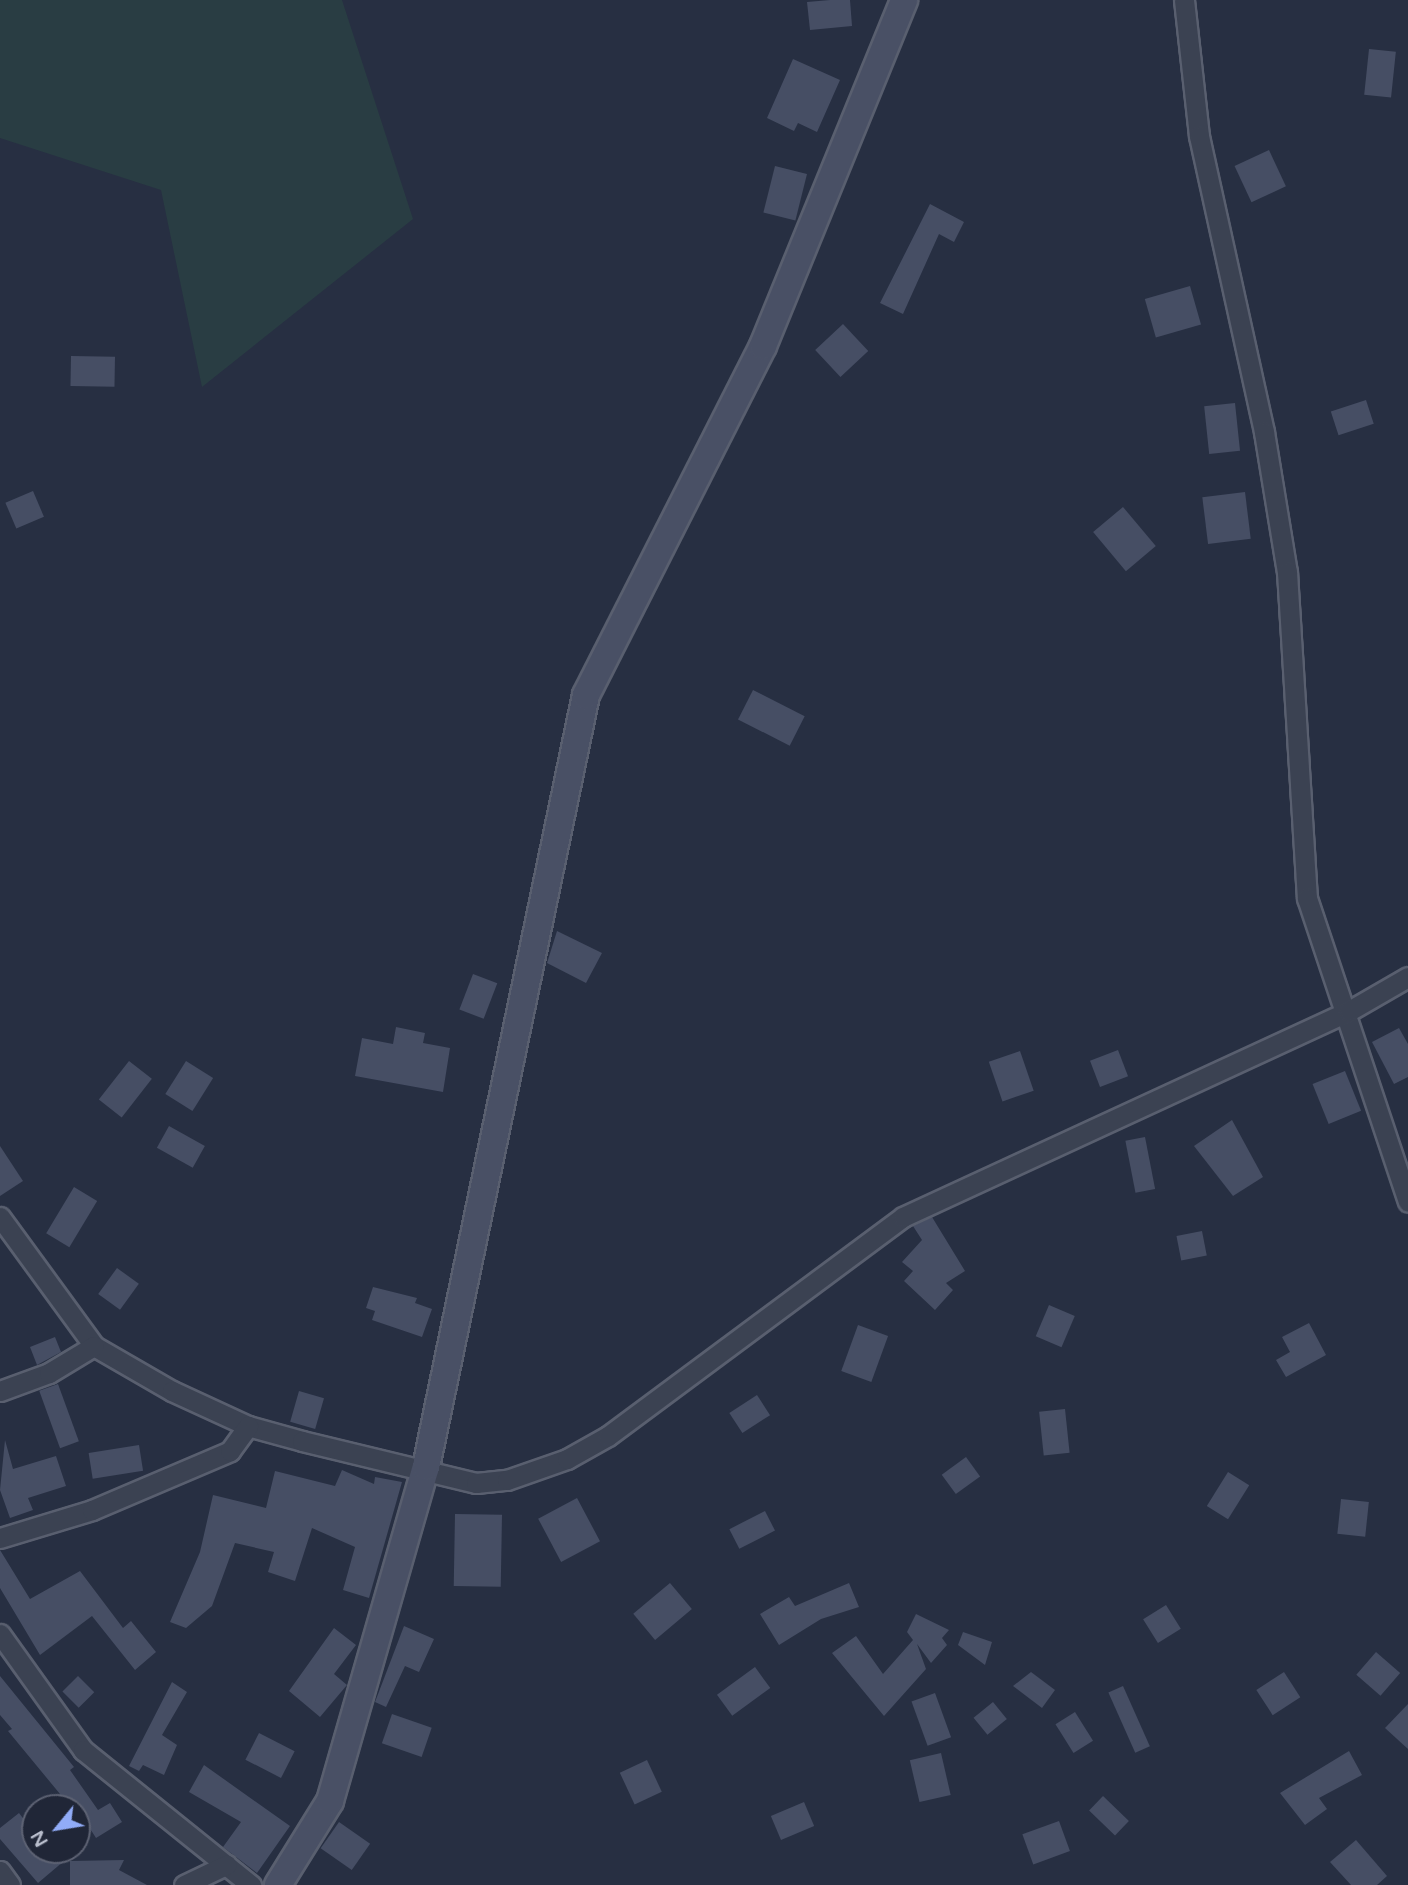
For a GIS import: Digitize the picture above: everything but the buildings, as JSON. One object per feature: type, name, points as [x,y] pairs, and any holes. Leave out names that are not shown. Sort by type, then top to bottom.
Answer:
[{"type":"street","points":[[278,1885],[330,1801],[426,1467],[586,695],[763,346],[904,0]]},
{"type":"street","points":[[1184,0],[1199,136],[1264,432],[1287,572],[1307,898],[1349,1011],[1408,1202]]},
{"type":"street","points":[[0,1217],[94,1346],[248,1426],[426,1467],[476,1483],[507,1480],[567,1459],[608,1436],[903,1217],[1349,1011],[1408,977]]},
{"type":"street","points":[[0,1391],[49,1373],[94,1346]]},
{"type":"street","points":[[0,1538],[92,1510],[230,1451],[248,1426]]},
{"type":"street","points":[[3,1643],[83,1750],[251,1885]]},
{"type":"street","points":[[184,1885],[226,1865]]},
{"type":"street","points":[[0,1871],[10,1885]]},
{"type":"shaded area","points":[[0,0],[342,0],[413,219],[202,387],[161,190],[0,138]]}]
